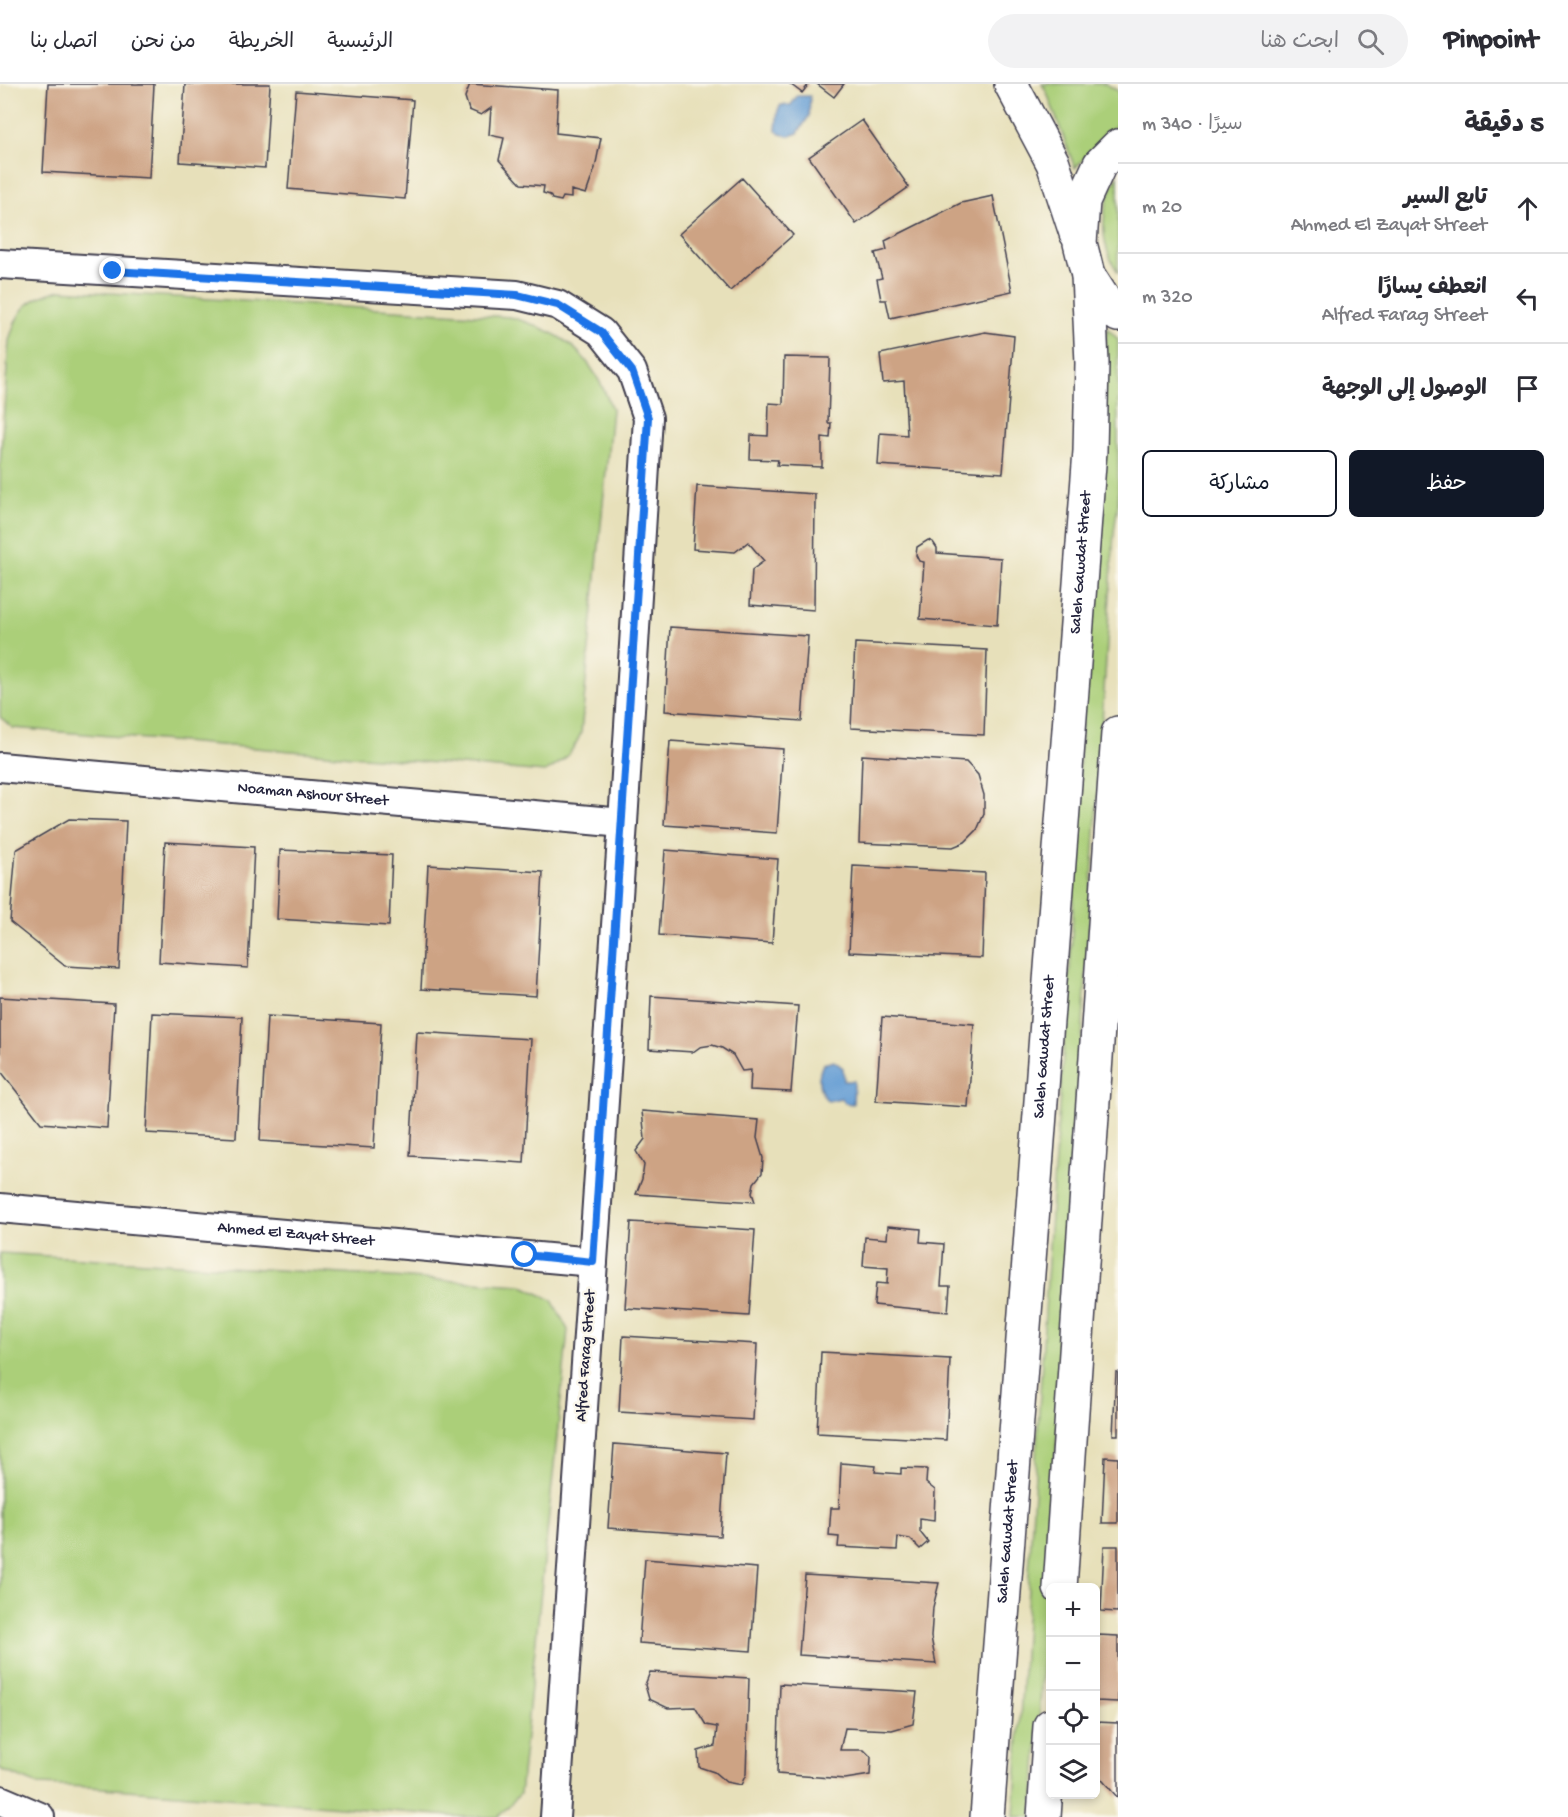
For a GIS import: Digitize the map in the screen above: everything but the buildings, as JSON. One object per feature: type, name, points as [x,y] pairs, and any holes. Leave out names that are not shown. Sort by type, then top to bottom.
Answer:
[{"type":"street","points":[[1011,84],[1053,163],[1080,243],[1088,276],[1110,309],[1118,315]]},
{"type":"street","points":[[1080,243],[1083,201],[1100,164],[1118,146]]},
{"type":"street","name":"Alfred Farag Street","points":[[0,264],[517,295],[558,305],[601,332],[632,371],[648,418],[623,823],[555,1817]]},
{"type":"street","name":"Saleh Gawdat Street","points":[[987,1817],[1090,451],[1092,363],[1088,276]]},
{"type":"street","points":[[1060,1583],[1118,733]]},
{"type":"street","name":"Noaman Ashour Street","points":[[0,767],[623,823]]},
{"type":"street","name":"Ahmed El Zayat Street","points":[[0,1208],[593,1262]]},
{"type":"street","points":[[1044,1817],[1049,1745]]},
{"type":"street","points":[[0,1800],[40,1817]]},
{"type":"green space","points":[[1042,84],[1106,84],[1118,91],[1118,123],[1075,168],[1047,93]]},
{"type":"green space","points":[[1118,175],[1118,272],[1107,248],[1104,223],[1108,199]]},
{"type":"green space","points":[[60,290],[510,317],[547,330],[574,348],[595,374],[612,409],[581,733],[567,756],[545,772],[13,728],[0,717],[0,465],[9,341],[16,320],[26,306],[39,297]]},
{"type":"green space","points":[[1107,328],[1118,339],[1118,503],[1114,532],[1046,1583],[1033,1817],[1014,1817],[1052,1198],[1071,954],[1082,712]]},
{"type":"green space","points":[[0,1253],[521,1285],[552,1300],[568,1330],[520,1794],[498,1817],[464,1817],[90,1787],[38,1785],[0,1769]]},
{"type":"water","points":[[797,96],[810,96],[809,116],[798,133],[789,136],[780,134],[776,130],[778,110],[781,105],[791,105]]},
{"type":"water","points":[[834,1061],[843,1068],[844,1081],[854,1081],[853,1104],[845,1103],[841,1098],[828,1101],[822,1092],[819,1083],[821,1069],[823,1064]]},
{"type":"route","points":[[113,271],[517,295],[558,305],[601,332],[632,371],[648,418],[593,1262],[525,1255]]}]
